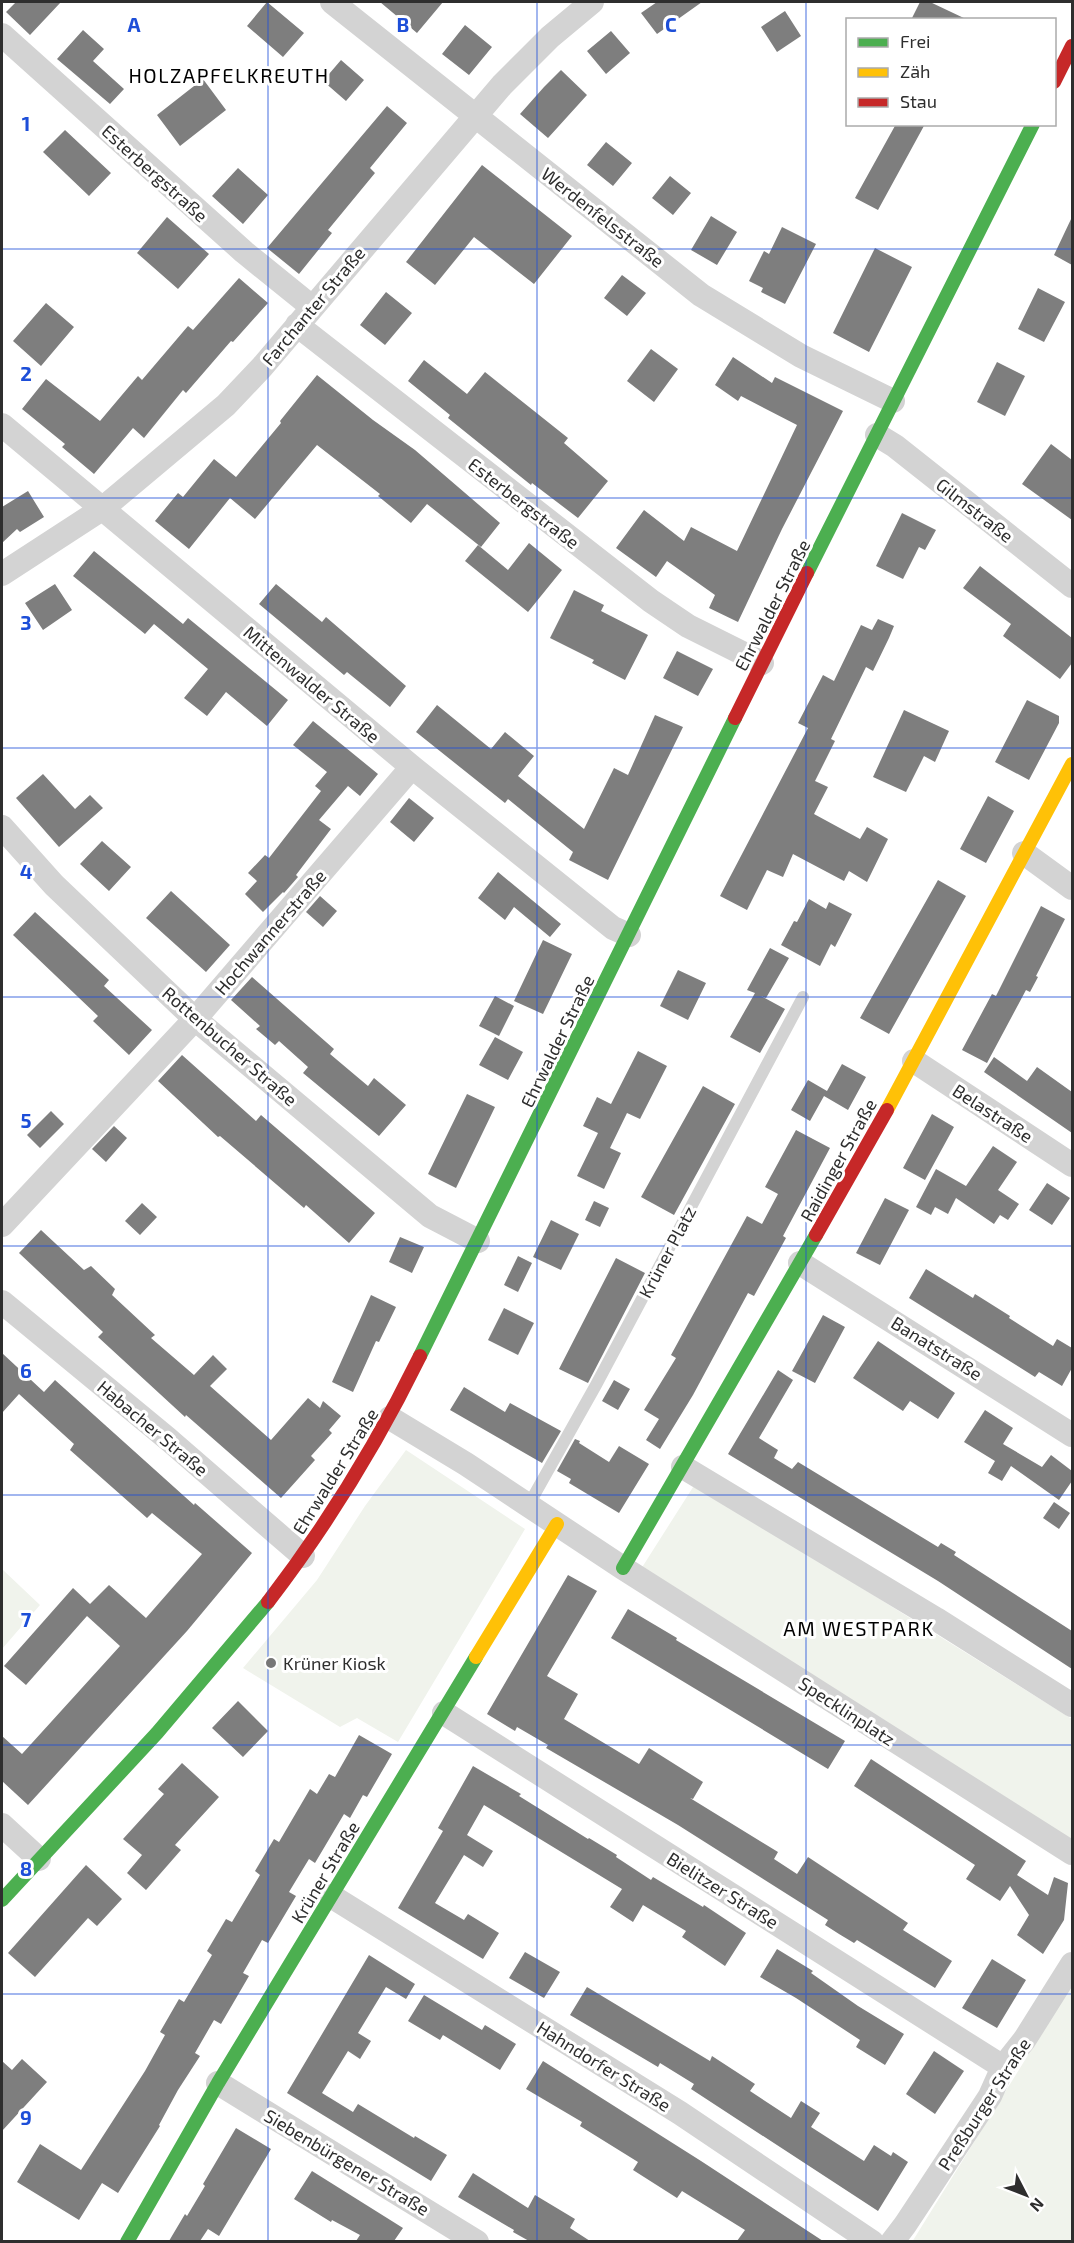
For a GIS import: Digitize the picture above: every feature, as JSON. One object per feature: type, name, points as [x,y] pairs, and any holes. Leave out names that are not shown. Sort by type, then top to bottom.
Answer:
[{"type":"street","name":"Werdenfelsstraße","points":[[332,2],[701,295],[801,356],[893,401]]},
{"type":"street","name":"Farchanter Straße","points":[[2,574],[102,509],[226,405],[262,367],[474,115],[550,37],[592,2]]},
{"type":"street","name":"Esterbergstraße","points":[[2,35],[244,252],[312,307]]},
{"type":"street","points":[[1056,78],[1072,46]]},
{"type":"street","name":"Ehrwalder Straße","points":[[2,1900],[197,1688],[303,1556],[350,1485],[390,1418],[762,663],[1032,126]]},
{"type":"street","name":"Esterbergstraße","points":[[297,326],[651,601],[688,626],[762,663]]},
{"type":"street","name":"Mittenwalder Straße","points":[[2,426],[412,767],[613,928],[629,935]]},
{"type":"street","name":"Gilmstraße","points":[[877,435],[895,446],[1072,586]]},
{"type":"street","name":"Raidinger Straße","points":[[623,1568],[915,1061],[1072,764]]},
{"type":"street","name":"Hochwannerstraße","points":[[2,1225],[195,1019],[412,767]]},
{"type":"street","name":"Rottenbucher Straße","points":[[2,826],[54,885],[195,1019],[430,1216],[478,1241]]},
{"type":"street","points":[[1024,853],[1072,888]]},
{"type":"street","name":"Belastraße","points":[[915,1061],[1072,1165]]},
{"type":"street","name":"Banatstraße","points":[[800,1263],[1072,1434]]},
{"type":"street","name":"Habacher Straße","points":[[2,1302],[159,1432],[303,1556]]},
{"type":"street","points":[[390,1418],[466,1464],[623,1568]]},
{"type":"street","points":[[683,1467],[936,1619],[1072,1705]]},
{"type":"street","name":"Krüner Straße","points":[[127,2241],[218,2083],[557,1524]]},
{"type":"street","name":"Specklinplatz","points":[[623,1568],[1072,1853]]},
{"type":"street","name":"Bielitzer Straße","points":[[444,1713],[1003,2067]]},
{"type":"street","points":[[2,1825],[39,1859]]},
{"type":"street","name":"Hahndorfer Straße","points":[[331,1896],[680,2113],[872,2241]]},
{"type":"street","name":"Preßburger Straße","points":[[892,2241],[905,2225],[990,2096],[1003,2067],[1025,2039],[1072,1964]]},
{"type":"street","name":"Siebenbürgener Straße","points":[[218,2083],[477,2241]]},
{"type":"lane","name":"Krüner Platz","points":[[528,1506],[596,1385],[803,997]]},
{"type":"shaded area","points":[[406,1450],[525,1529],[398,1742],[357,1718],[340,1727],[243,1668],[317,1580],[365,1506]]},
{"type":"shaded area","points":[[695,1484],[1072,1719],[1072,1840],[641,1569]]},
{"type":"shaded area","points":[[2,1569],[40,1605],[2,1649]]},
{"type":"shaded area","points":[[1072,1982],[1072,2241],[912,2242],[1051,2018]]},
{"type":"building","points":[[16,2],[61,2],[30,35],[6,12]]},
{"type":"building","points":[[267,2],[304,33],[283,57],[247,26]]},
{"type":"building","points":[[380,2],[443,2],[417,33]]},
{"type":"building","points":[[657,2],[702,2],[657,34],[641,13]]},
{"type":"building","points":[[920,2],[930,2],[964,18],[912,18]]},
{"type":"building","points":[[785,11],[801,36],[777,52],[761,27]]},
{"type":"building","points":[[465,25],[492,47],[469,75],[442,54]]},
{"type":"building","points":[[83,30],[104,49],[93,61],[124,89],[110,104],[57,59]]},
{"type":"building","points":[[611,31],[630,53],[606,74],[587,51]]},
{"type":"building","points":[[341,60],[364,80],[346,101],[323,81]]},
{"type":"building","points":[[561,70],[587,95],[548,138],[520,114]]},
{"type":"building","points":[[203,79],[226,110],[180,146],[157,115]]},
{"type":"building","points":[[387,106],[407,123],[370,168],[375,173],[328,230],[332,233],[299,274],[267,248]]},
{"type":"building","points":[[895,126],[924,126],[878,210],[855,198]]},
{"type":"building","points":[[65,130],[111,173],[89,196],[43,152]]},
{"type":"building","points":[[606,142],[632,163],[613,186],[587,165]]},
{"type":"building","points":[[482,165],[572,236],[534,284],[474,237],[435,285],[406,262]]},
{"type":"building","points":[[238,168],[268,195],[243,224],[212,196]]},
{"type":"building","points":[[670,176],[691,193],[673,215],[652,198]]},
{"type":"building","points":[[711,216],[737,232],[717,265],[691,250]]},
{"type":"building","points":[[167,217],[209,254],[178,289],[137,253]]},
{"type":"building","points":[[1072,217],[1072,265],[1054,255]]},
{"type":"building","points":[[782,227],[816,244],[785,304],[761,292],[763,288],[749,281],[764,251],[769,254]]},
{"type":"building","points":[[875,248],[912,267],[869,352],[833,333]]},
{"type":"building","points":[[622,275],[646,293],[627,316],[604,298]]},
{"type":"building","points":[[239,278],[268,303],[186,393],[183,390],[144,438],[133,428],[94,474],[62,447],[65,444],[22,409],[46,379],[100,421],[138,376],[142,380],[188,326],[193,330]]},
{"type":"building","points":[[1038,288],[1065,302],[1044,342],[1018,329]]},
{"type":"building","points":[[386,292],[412,313],[385,345],[360,325]]},
{"type":"building","points":[[46,303],[74,327],[41,366],[13,341]]},
{"type":"building","points":[[651,349],[678,369],[654,402],[627,381]]},
{"type":"building","points":[[733,357],[772,383],[775,377],[843,411],[782,529],[738,622],[709,608],[715,595],[667,561],[656,577],[616,548],[644,510],[684,541],[691,527],[737,551],[797,425],[741,396],[738,401],[715,385]]},
{"type":"building","points":[[424,360],[467,394],[485,372],[568,438],[564,443],[608,481],[578,518],[532,483],[531,485],[448,418],[450,415],[408,381]]},
{"type":"building","points":[[997,362],[1025,376],[1005,416],[977,402]]},
{"type":"building","points":[[317,375],[415,450],[500,523],[481,547],[427,504],[411,523],[378,496],[380,494],[317,445],[255,519],[230,498],[189,549],[155,521],[178,493],[183,497],[214,459],[236,477]]},
{"type":"building","points":[[1051,444],[1072,460],[1072,520],[1022,484]]},
{"type":"building","points":[[28,491],[44,517],[20,532],[17,529],[2,543],[2,507]]},
{"type":"building","points":[[902,513],[936,530],[925,550],[919,547],[903,579],[876,566]]},
{"type":"building","points":[[529,543],[562,570],[528,612],[465,561],[478,545],[508,570]]},
{"type":"building","points":[[94,551],[183,624],[188,618],[288,700],[267,726],[226,692],[207,716],[184,698],[208,669],[154,624],[145,634],[73,576]]},
{"type":"building","points":[[980,566],[1072,638],[1072,663],[1060,679],[1003,636],[1011,624],[963,588]]},
{"type":"building","points":[[55,584],[72,610],[43,630],[25,603]]},
{"type":"building","points":[[276,584],[322,622],[326,617],[406,686],[390,707],[347,672],[344,675],[259,604]]},
{"type":"building","points":[[574,590],[604,605],[601,611],[648,635],[625,680],[592,663],[594,660],[550,638]]},
{"type":"building","points":[[878,619],[894,626],[873,671],[866,667],[831,739],[835,741],[815,781],[828,787],[814,814],[860,839],[867,827],[888,839],[867,882],[849,871],[844,881],[793,854],[783,877],[767,870],[747,910],[720,896],[808,728],[798,723],[823,675],[834,681],[861,625],[872,630]]},
{"type":"building","points":[[677,651],[713,669],[698,696],[663,678]]},
{"type":"building","points":[[1027,700],[1059,716],[1059,723],[1029,780],[995,762]]},
{"type":"building","points":[[437,705],[491,749],[505,732],[534,756],[518,776],[584,829],[614,768],[628,775],[655,715],[683,727],[608,880],[569,860],[573,852],[508,799],[505,803],[416,732]]},
{"type":"building","points":[[904,710],[949,731],[935,762],[924,756],[906,792],[873,777]]},
{"type":"building","points":[[313,721],[378,774],[360,796],[348,786],[319,820],[331,829],[296,875],[298,877],[263,912],[245,894],[257,881],[248,873],[265,855],[269,858],[321,791],[315,786],[327,772],[293,745]]},
{"type":"building","points":[[43,774],[75,809],[90,795],[103,808],[59,847],[16,798]]},
{"type":"building","points":[[988,796],[1014,811],[986,863],[960,849]]},
{"type":"building","points":[[409,798],[434,818],[414,842],[390,822]]},
{"type":"building","points":[[102,841],[131,867],[109,891],[80,864]]},
{"type":"building","points":[[498,872],[561,924],[550,937],[514,907],[505,920],[478,898]]},
{"type":"building","points":[[938,880],[966,896],[889,1034],[860,1018]]},
{"type":"building","points":[[171,891],[230,945],[206,972],[146,918]]},
{"type":"building","points":[[320,896],[337,911],[323,927],[306,912]]},
{"type":"building","points":[[809,899],[826,909],[829,902],[852,914],[835,947],[831,944],[820,966],[781,945]]},
{"type":"building","points":[[1041,906],[1065,919],[1030,992],[1026,990],[987,1063],[962,1050],[992,994],[996,996]]},
{"type":"building","points":[[35,912],[109,980],[104,986],[152,1030],[129,1055],[93,1021],[98,1016],[13,935]]},
{"type":"building","points":[[543,940],[572,954],[543,1014],[514,1001]]},
{"type":"building","points":[[770,948],[789,958],[766,998],[761,996],[785,1009],[760,1053],[730,1037],[755,993],[747,990]]},
{"type":"building","points":[[678,970],[706,983],[688,1020],[660,1006]]},
{"type":"building","points":[[252,977],[334,1049],[330,1054],[368,1086],[374,1078],[406,1105],[379,1136],[303,1073],[308,1067],[279,1041],[275,1045],[256,1029],[260,1026],[231,1000]]},
{"type":"building","points":[[495,996],[514,1006],[499,1036],[479,1026]]},
{"type":"building","points":[[495,1037],[523,1052],[508,1080],[479,1065]]},
{"type":"building","points":[[638,1051],[667,1066],[640,1119],[627,1113],[610,1148],[621,1153],[604,1189],[577,1176],[598,1133],[583,1126],[597,1097],[611,1104]]},
{"type":"building","points":[[182,1055],[256,1121],[261,1115],[375,1213],[349,1243],[306,1205],[304,1208],[220,1136],[218,1137],[158,1081]]},
{"type":"building","points":[[994,1057],[1027,1081],[1037,1067],[1072,1092],[1072,1133],[984,1072]]},
{"type":"building","points":[[842,1064],[866,1077],[848,1110],[824,1096],[810,1121],[791,1110],[808,1080],[827,1091]]},
{"type":"building","points":[[703,1086],[735,1104],[674,1215],[641,1197]]},
{"type":"building","points":[[467,1094],[495,1107],[456,1188],[428,1174]]},
{"type":"building","points":[[51,1111],[64,1124],[40,1148],[27,1135]]},
{"type":"building","points":[[932,1114],[954,1127],[925,1180],[903,1168]]},
{"type":"building","points":[[114,1126],[127,1138],[106,1162],[92,1149]]},
{"type":"building","points":[[796,1130],[830,1148],[783,1236],[786,1238],[754,1296],[748,1293],[693,1395],[660,1449],[646,1440],[659,1419],[644,1410],[676,1358],[671,1355],[747,1216],[762,1224],[778,1194],[765,1187]]},
{"type":"building","points":[[993,1146],[1017,1162],[998,1190],[1019,1204],[1008,1220],[1000,1215],[994,1224],[956,1198],[948,1214],[935,1207],[931,1215],[916,1207],[936,1169],[966,1186]]},
{"type":"building","points":[[1047,1183],[1070,1198],[1052,1225],[1029,1210]]},
{"type":"building","points":[[885,1198],[909,1210],[880,1265],[856,1253]]},
{"type":"building","points":[[594,1201],[609,1208],[600,1227],[585,1220]]},
{"type":"building","points":[[142,1203],[157,1217],[140,1235],[125,1221]]},
{"type":"building","points":[[551,1220],[579,1234],[561,1270],[533,1257]]},
{"type":"building","points":[[41,1230],[84,1270],[91,1266],[115,1289],[112,1295],[155,1335],[151,1338],[194,1375],[213,1355],[227,1369],[210,1386],[271,1440],[308,1398],[320,1408],[323,1401],[341,1416],[329,1430],[332,1433],[311,1456],[315,1460],[281,1498],[186,1415],[185,1417],[98,1337],[103,1332],[19,1253]]},
{"type":"building","points":[[400,1237],[424,1247],[412,1273],[389,1262]]},
{"type":"building","points":[[518,1256],[532,1263],[518,1292],[504,1285]]},
{"type":"building","points":[[616,1258],[645,1273],[588,1383],[559,1369]]},
{"type":"building","points":[[926,1269],[973,1298],[975,1294],[1053,1346],[1057,1339],[1072,1348],[1072,1368],[1062,1386],[1039,1372],[1035,1377],[909,1298]]},
{"type":"building","points":[[371,1295],[396,1307],[379,1342],[376,1341],[353,1392],[332,1382]]},
{"type":"building","points":[[504,1308],[534,1323],[518,1355],[488,1340]]},
{"type":"building","points":[[823,1315],[845,1327],[815,1383],[792,1371]]},
{"type":"building","points":[[878,1341],[955,1393],[938,1419],[910,1401],[903,1411],[853,1378]]},
{"type":"building","points":[[2,1353],[44,1392],[55,1380],[194,1505],[195,1503],[252,1553],[187,1631],[28,1805],[2,1781],[2,1736],[22,1754],[120,1646],[87,1616],[26,1685],[4,1666],[73,1588],[90,1604],[109,1585],[146,1618],[202,1554],[152,1513],[147,1518],[70,1450],[74,1444],[19,1394],[2,1413]]},
{"type":"building","points":[[778,1370],[793,1380],[759,1438],[778,1450],[774,1458],[792,1469],[798,1462],[938,1547],[941,1543],[956,1552],[954,1555],[1072,1631],[1072,1669],[938,1581],[728,1454]]},
{"type":"building","points":[[614,1380],[630,1389],[618,1410],[602,1401]]},
{"type":"building","points":[[464,1387],[505,1412],[510,1403],[561,1431],[542,1463],[450,1410]]},
{"type":"building","points":[[985,1410],[1013,1428],[1003,1444],[1042,1467],[1051,1455],[1072,1471],[1072,1481],[1059,1500],[1011,1466],[1002,1481],[988,1473],[995,1461],[964,1442]]},
{"type":"building","points":[[575,1439],[609,1462],[619,1446],[649,1464],[619,1513],[569,1483],[571,1479],[557,1471]]},
{"type":"building","points":[[1054,1502],[1070,1513],[1059,1529],[1043,1518]]},
{"type":"building","points":[[568,1575],[597,1591],[547,1676],[578,1694],[564,1719],[639,1764],[649,1748],[703,1782],[693,1799],[690,1798],[778,1852],[774,1859],[797,1874],[808,1857],[908,1923],[903,1930],[952,1961],[935,1988],[857,1940],[854,1943],[839,1934],[825,1925],[828,1920],[678,1825],[546,1748],[548,1745],[517,1727],[515,1731],[487,1714]]},
{"type":"building","points":[[628,1609],[845,1741],[828,1769],[611,1638]]},
{"type":"building","points":[[238,1701],[268,1731],[243,1757],[212,1728]]},
{"type":"building","points":[[359,1735],[392,1754],[367,1797],[363,1795],[350,1818],[344,1814],[315,1863],[309,1859],[289,1892],[296,1896],[268,1943],[262,1940],[243,1973],[249,1976],[221,2024],[214,2020],[195,2053],[200,2056],[118,2193],[102,2183],[79,2220],[17,2182],[40,2144],[81,2170],[145,2071],[165,2035],[160,2032],[179,1999],[184,2002],[212,1955],[207,1951],[226,1919],[232,1922],[260,1875],[255,1871],[274,1839],[279,1842],[310,1789],[317,1794],[329,1774],[335,1777]]},
{"type":"building","points":[[871,1759],[1026,1861],[1017,1875],[1048,1895],[1054,1877],[1068,1883],[1064,1920],[1043,1954],[1017,1935],[1029,1915],[1010,1886],[1000,1901],[966,1879],[975,1865],[854,1786]]},
{"type":"building","points":[[182,1763],[219,1797],[175,1845],[181,1850],[146,1890],[127,1873],[142,1855],[123,1839],[164,1794],[158,1789]]},
{"type":"building","points":[[473,1766],[617,1855],[616,1857],[651,1880],[653,1877],[703,1907],[704,1905],[746,1933],[725,1966],[682,1937],[686,1931],[643,1905],[633,1922],[610,1907],[622,1889],[484,1805],[467,1835],[493,1851],[483,1867],[464,1855],[435,1903],[464,1920],[468,1914],[499,1933],[483,1959],[398,1908],[443,1831],[438,1828]]},
{"type":"building","points":[[86,1865],[122,1899],[97,1926],[88,1918],[35,1977],[8,1953]]},
{"type":"building","points":[[777,1949],[813,1971],[811,1973],[858,2006],[904,2034],[885,2065],[856,2047],[860,2040],[760,1977]]},
{"type":"building","points":[[525,1952],[560,1972],[544,1998],[509,1978]]},
{"type":"building","points":[[369,1955],[415,1984],[406,1999],[386,1987],[358,2033],[371,2041],[360,2059],[348,2051],[322,2093],[353,2112],[358,2104],[447,2155],[431,2181],[287,2093]]},
{"type":"building","points":[[992,1959],[1026,1980],[997,2028],[962,2008]]},
{"type":"building","points":[[587,1987],[710,2061],[712,2056],[755,2084],[750,2091],[791,2118],[801,2101],[820,2113],[811,2127],[864,2161],[874,2145],[891,2156],[893,2152],[908,2162],[878,2211],[691,2089],[694,2084],[660,2063],[658,2067],[570,2015]]},
{"type":"building","points":[[424,1995],[482,2030],[485,2025],[516,2044],[500,2070],[443,2035],[440,2040],[408,2021]]},
{"type":"building","points":[[934,2051],[964,2071],[935,2114],[906,2094]]},
{"type":"building","points":[[22,2059],[47,2082],[2,2131],[2,2061],[12,2070]]},
{"type":"building","points":[[543,2061],[823,2241],[737,2241],[745,2230],[682,2191],[677,2198],[633,2170],[638,2162],[580,2126],[582,2122],[526,2089]]},
{"type":"building","points":[[236,2128],[271,2149],[219,2236],[208,2229],[200,2241],[169,2241],[205,2186],[203,2184]]},
{"type":"building","points":[[312,2171],[403,2228],[394,2241],[356,2241],[360,2235],[332,2220],[331,2222],[294,2199]]},
{"type":"building","points":[[473,2173],[528,2208],[535,2195],[575,2219],[570,2228],[590,2241],[529,2241],[513,2232],[514,2230],[458,2197]]},
{"type":"traffic: fast","points":[[807,573],[1032,126]]},
{"type":"traffic: fast","points":[[420,1356],[735,718]]},
{"type":"traffic: fast","points":[[623,1568],[816,1235]]},
{"type":"traffic: fast","points":[[2,1900],[157,1733],[268,1602]]},
{"type":"traffic: fast","points":[[127,2242],[218,2083],[476,1657]]},
{"type":"traffic: slow","points":[[887,1110],[1072,764]]},
{"type":"traffic: slow","points":[[476,1657],[557,1524]]},
{"type":"traffic: jam","points":[[1056,78],[1072,46]]},
{"type":"traffic: jam","points":[[735,718],[807,573]]},
{"type":"traffic: jam","points":[[816,1235],[887,1110]]},
{"type":"traffic: jam","points":[[268,1602],[331,1514],[369,1452],[420,1356]]},
{"type":"place","name":"Krüner Kiosk","points":[[271,1663]]},
{"type":"district","name":"HOLZAPFELKREUTH","points":[[229,75]]},
{"type":"district","name":"AM WESTPARK","points":[[859,1628]]}]
